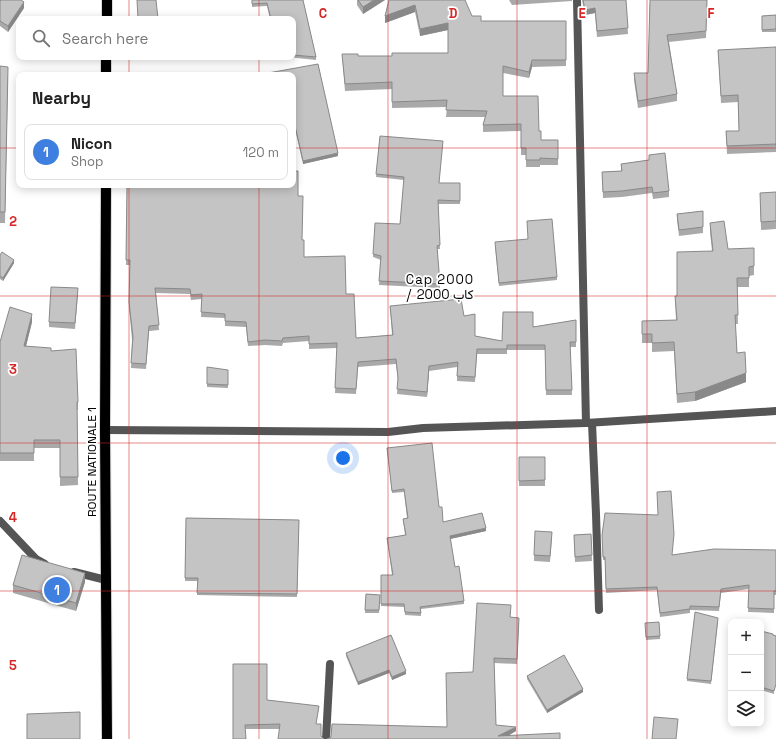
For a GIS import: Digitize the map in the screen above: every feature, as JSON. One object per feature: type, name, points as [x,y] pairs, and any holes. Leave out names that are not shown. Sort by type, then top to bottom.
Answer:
[{"type":"main road","points":[[107,0],[107,16]]},
{"type":"main road","points":[[106,60],[106,72]]},
{"type":"main road","name":"ROUTE NATIONALE 1","points":[[106,188],[105,430],[107,739]]},
{"type":"street","points":[[577,0],[589,423],[596,514],[599,610]]},
{"type":"street","points":[[105,430],[388,432],[423,428],[589,423],[776,411]]},
{"type":"street","points":[[0,521],[36,559],[53,566]]},
{"type":"street","points":[[68,570],[106,580]]},
{"type":"street","points":[[326,739],[330,664]]},
{"type":"building","points":[[1,0],[21,0],[24,2],[8,26],[0,21]]},
{"type":"building","points":[[137,0],[156,0],[158,16],[138,16]]},
{"type":"building","points":[[252,0],[303,0],[316,57],[296,55],[296,16],[270,16],[267,3],[252,4]]},
{"type":"building","points":[[358,0],[374,0],[363,7]]},
{"type":"building","points":[[389,0],[465,0],[472,16],[481,16],[481,21],[566,21],[566,60],[532,60],[529,72],[503,66],[503,96],[538,96],[539,131],[541,131],[541,140],[558,140],[558,159],[540,158],[540,160],[526,160],[526,148],[521,148],[521,124],[483,125],[487,111],[446,110],[447,100],[392,102],[392,82],[345,84],[342,54],[358,54],[358,56],[392,56],[392,53],[448,53],[448,23],[420,29],[415,5],[385,16]]},
{"type":"building","points":[[583,0],[626,0],[628,28],[597,31],[595,8],[585,10]]},
{"type":"building","points":[[650,0],[707,0],[706,31],[667,35],[677,94],[638,101],[634,73],[648,73]]},
{"type":"building","points":[[776,15],[776,29],[762,30],[762,16]]},
{"type":"building","points":[[776,47],[776,144],[727,146],[726,131],[739,131],[738,95],[721,96],[718,50]]},
{"type":"building","points":[[318,64],[338,153],[303,161],[296,130],[296,72],[274,72]]},
{"type":"building","points":[[0,66],[8,67],[5,212],[0,212]]},
{"type":"building","points":[[380,136],[443,141],[439,183],[460,183],[460,201],[438,200],[440,245],[437,246],[440,284],[379,281],[381,256],[373,254],[375,223],[400,224],[404,177],[376,174]]},
{"type":"building","points":[[665,153],[669,191],[653,193],[652,187],[603,192],[602,172],[622,171],[621,164],[649,160],[649,155]]},
{"type":"building","points":[[296,171],[298,171],[298,196],[303,196],[302,240],[304,240],[304,257],[345,256],[346,294],[354,294],[356,338],[393,335],[390,306],[461,299],[464,316],[475,314],[475,336],[502,341],[503,312],[533,312],[533,327],[576,320],[576,342],[570,342],[572,390],[546,390],[545,345],[507,345],[507,349],[477,349],[475,377],[457,376],[458,362],[429,366],[427,392],[397,389],[398,378],[396,359],[358,362],[356,389],[335,388],[337,343],[309,344],[309,336],[283,338],[282,341],[265,340],[248,342],[246,322],[225,321],[225,314],[201,312],[202,294],[191,295],[190,289],[155,288],[159,325],[149,326],[146,364],[131,363],[133,337],[129,302],[130,260],[126,260],[127,188],[296,188]]},
{"type":"building","points":[[776,192],[776,221],[761,222],[760,193]]},
{"type":"building","points":[[703,211],[703,227],[679,230],[677,214]]},
{"type":"building","points":[[552,219],[557,277],[499,283],[495,242],[528,239],[527,221]]},
{"type":"building","points":[[724,221],[728,249],[754,248],[754,266],[749,267],[749,278],[737,278],[738,315],[735,315],[737,353],[745,352],[746,373],[695,392],[677,394],[674,342],[652,343],[652,334],[642,334],[642,321],[677,320],[675,296],[677,296],[677,252],[713,251],[710,223]]},
{"type":"building","points":[[2,252],[14,260],[3,278],[0,276],[0,255]]},
{"type":"building","points":[[51,287],[78,288],[75,323],[49,322]]},
{"type":"building","points":[[10,307],[32,314],[24,346],[51,348],[51,351],[76,349],[78,477],[60,477],[60,440],[34,440],[34,453],[0,453],[0,342]]},
{"type":"building","points":[[207,367],[228,370],[228,385],[207,384]]},
{"type":"building","points":[[432,443],[439,507],[442,507],[443,522],[482,513],[486,528],[450,536],[455,567],[459,566],[464,601],[420,607],[421,613],[405,612],[404,604],[381,604],[381,575],[393,575],[387,538],[406,535],[403,519],[408,518],[404,489],[392,491],[387,448]]},
{"type":"building","points":[[519,457],[545,457],[545,480],[519,481]]},
{"type":"building","points":[[671,491],[674,534],[672,555],[714,549],[776,550],[776,591],[774,591],[774,609],[748,608],[749,585],[721,589],[719,607],[690,606],[690,609],[660,613],[657,587],[606,589],[605,557],[603,557],[602,535],[605,513],[658,515],[657,492]]},
{"type":"building","points":[[186,518],[299,520],[297,594],[197,593],[198,578],[185,578]]},
{"type":"building","points":[[535,531],[552,532],[550,556],[534,555]]},
{"type":"building","points":[[591,534],[592,555],[575,557],[574,535]]},
{"type":"building","points":[[22,555],[85,573],[76,603],[13,585]]},
{"type":"building","points":[[366,594],[380,595],[379,610],[365,610]]},
{"type":"building","points":[[477,603],[511,605],[510,617],[519,618],[517,659],[494,658],[496,725],[516,727],[498,736],[560,733],[560,739],[327,739],[331,737],[332,724],[447,727],[446,673],[473,672]]},
{"type":"building","points":[[695,612],[718,618],[711,681],[687,679]]},
{"type":"building","points":[[659,622],[660,636],[646,637],[645,623]]},
{"type":"building","points":[[764,632],[776,636],[776,684],[774,691],[764,688]]},
{"type":"building","points":[[391,635],[406,671],[392,677],[389,670],[358,682],[346,653]]},
{"type":"building","points":[[564,655],[583,689],[547,710],[527,676]]},
{"type":"building","points":[[233,664],[267,664],[267,700],[319,706],[316,724],[321,724],[321,736],[324,739],[278,739],[280,724],[245,725],[246,739],[233,739]]},
{"type":"building","points":[[80,712],[80,739],[27,739],[27,714]]},
{"type":"building","points":[[654,717],[678,719],[676,739],[652,739]]},
{"type":"place","name":"Nicon","points":[[57,590]]},
{"type":"district","name":"Cap 2000 / كاب 2000","points":[[440,286]]}]
